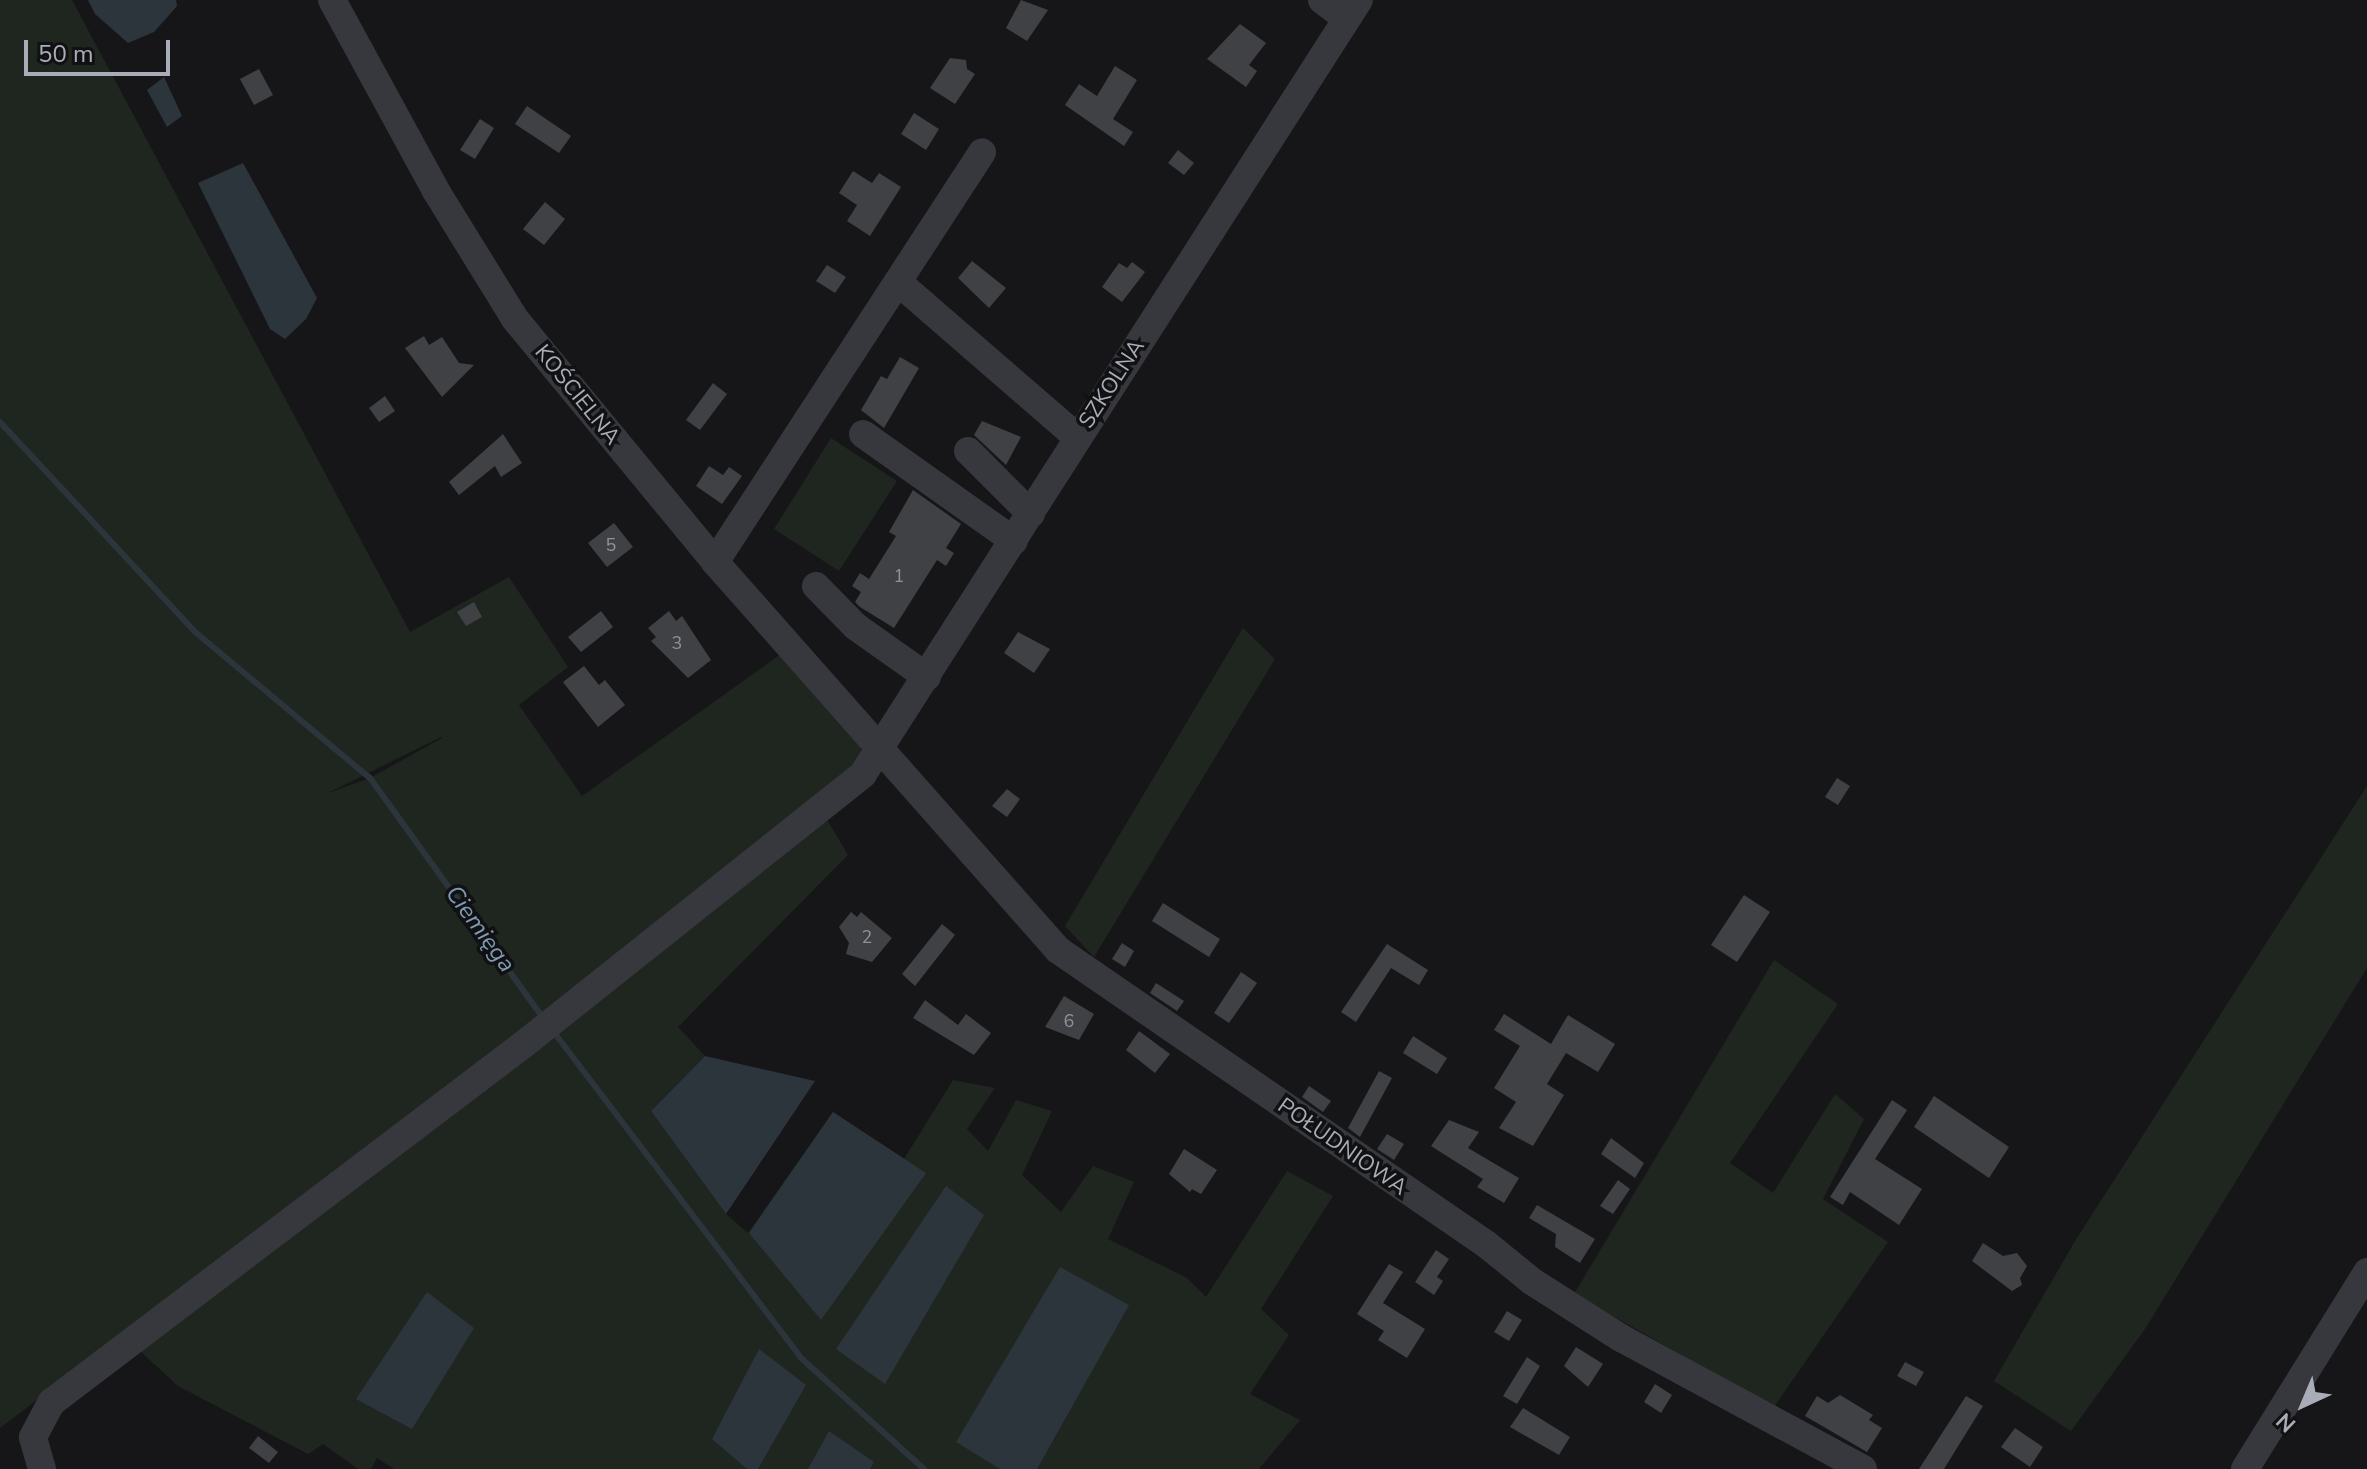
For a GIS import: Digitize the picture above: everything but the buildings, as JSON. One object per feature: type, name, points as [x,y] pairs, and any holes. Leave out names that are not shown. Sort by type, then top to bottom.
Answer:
[{"type":"street","name":"KOŚCIELNA","points":[[332,0],[436,191],[507,307],[715,562],[880,750]]},
{"type":"street","name":"SZKOLNA","points":[[42,1469],[33,1437],[52,1402],[524,1044],[847,791],[880,750],[1352,9],[1322,0]]},
{"type":"street","points":[[715,562],[982,152]]},
{"type":"street","points":[[898,282],[1078,438]]},
{"type":"street","points":[[863,434],[1014,541]]},
{"type":"street","points":[[968,451],[1031,514]]},
{"type":"street","points":[[816,586],[855,626],[927,677]]},
{"type":"street","name":"POŁUDNIOWA","points":[[880,750],[1058,950],[1486,1244],[1558,1298],[1621,1338],[1863,1469]]},
{"type":"street","points":[[2245,1469],[2367,1272]]},
{"type":"shaded area","points":[[0,0],[72,0],[410,632],[509,577],[568,667],[519,705],[582,796],[781,654],[859,739],[863,758],[508,1042],[0,1428]],"holes":[[[442,738],[370,778],[328,793]]]},
{"type":"shaded area","points":[[88,0],[176,0],[177,6],[154,32],[128,43],[95,14]]},
{"type":"shaded area","points":[[164,77],[182,116],[167,127],[147,90]]},
{"type":"shaded area","points":[[243,163],[317,298],[306,319],[285,339],[270,329],[198,183]]},
{"type":"shaded area","points":[[831,438],[897,481],[839,571],[774,529]]},
{"type":"shaded area","points":[[1243,628],[1275,659],[1094,957],[1065,926]]},
{"type":"shaded area","points":[[2367,786],[2367,968],[2145,1329],[2071,1431],[1994,1381],[2075,1241]]},
{"type":"shaded area","points":[[826,818],[848,855],[678,1027],[705,1056],[651,1111],[726,1214],[748,1233],[833,1112],[904,1159],[953,1080],[995,1088],[967,1129],[988,1151],[1016,1100],[1052,1111],[1022,1175],[1061,1212],[1093,1166],[1134,1182],[1108,1239],[1187,1278],[1206,1297],[1287,1171],[1333,1196],[1261,1309],[1289,1335],[1250,1394],[1300,1420],[1259,1469],[394,1469],[377,1458],[371,1469],[358,1469],[323,1444],[308,1454],[178,1386],[140,1351]]},
{"type":"shaded area","points":[[1774,960],[1838,1004],[1730,1163],[1773,1193],[1835,1094],[1864,1119],[1823,1199],[1888,1242],[1774,1407],[1574,1294]]},
{"type":"shaded area","points":[[705,1056],[815,1081],[726,1214],[651,1111]]},
{"type":"shaded area","points":[[833,1112],[926,1173],[821,1320],[749,1233]]},
{"type":"shaded area","points":[[946,1186],[984,1215],[885,1384],[836,1349]]},
{"type":"shaded area","points":[[1060,1267],[1129,1305],[1037,1469],[1000,1469],[956,1442]]},
{"type":"shaded area","points":[[427,1292],[474,1328],[412,1429],[356,1399]]},
{"type":"shaded area","points":[[759,1349],[806,1385],[758,1469],[747,1469],[712,1439]]},
{"type":"shaded area","points":[[829,1431],[874,1462],[870,1469],[808,1469]]},
{"type":"waterway","name":"Ciemięga","points":[[0,422],[194,631],[370,778],[544,1019]]},
{"type":"waterway","name":"Ciemięga","points":[[553,1031],[800,1357],[924,1469]]}]
